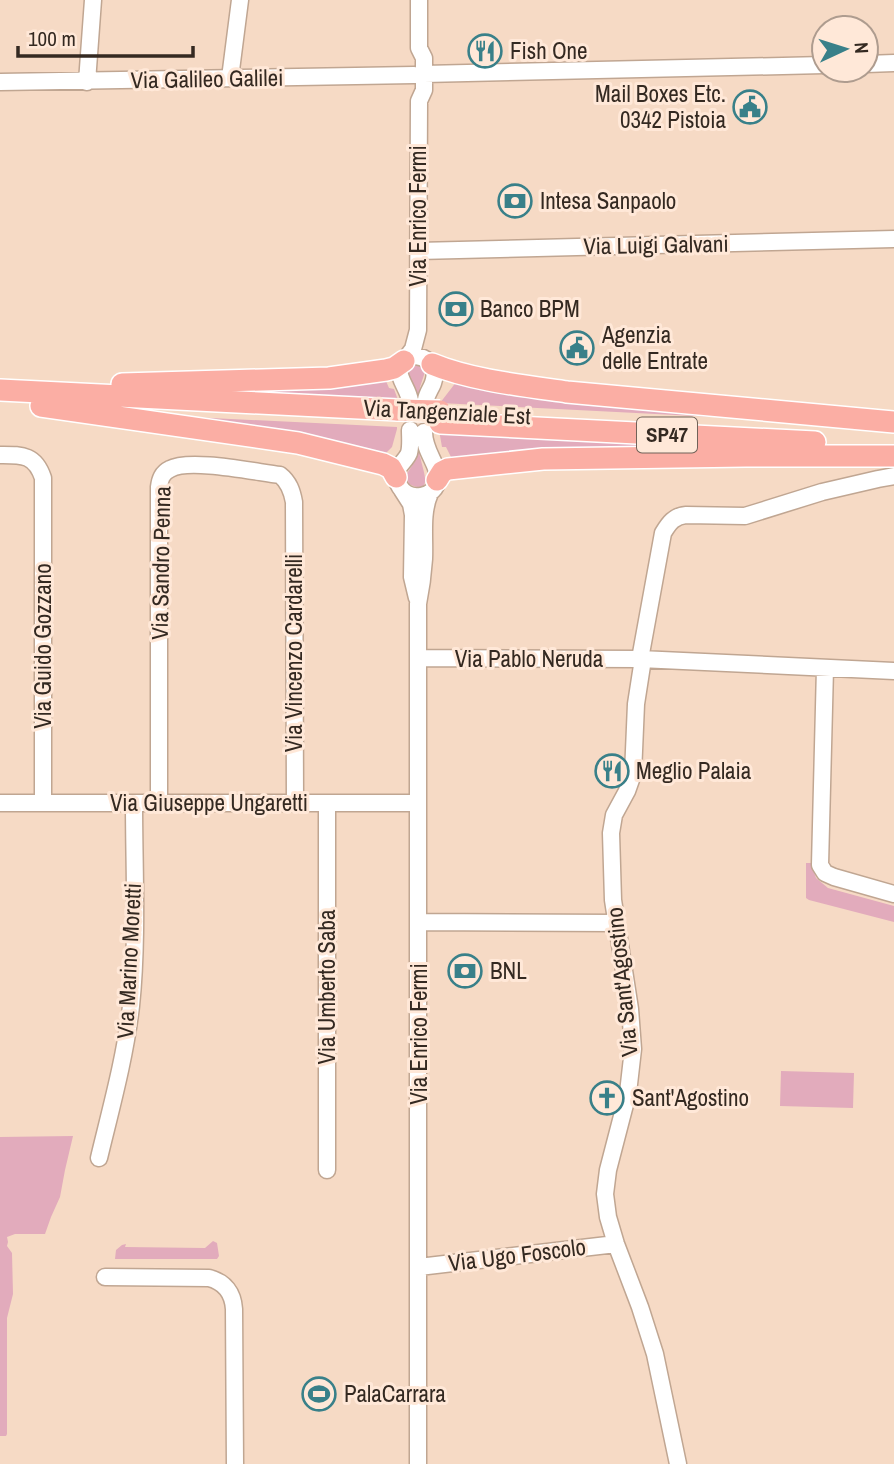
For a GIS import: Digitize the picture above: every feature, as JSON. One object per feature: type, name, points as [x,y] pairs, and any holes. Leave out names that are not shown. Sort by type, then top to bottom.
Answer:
[{"type":"main road","points":[[37,399],[138,383],[329,379],[386,370],[404,361]]},
{"type":"main road","points":[[430,362],[457,373],[523,386],[894,422]]},
{"type":"main road","name":"Via Tangenziale Est","points":[[0,390],[37,399]]},
{"type":"main road","points":[[37,399],[314,446],[383,464],[391,468],[399,484]]},
{"type":"main road","name":"Via Tangenziale Est","points":[[0,403],[37,399],[894,433]]},
{"type":"main road","name":"Via Tangenziale Est","points":[[418,416],[826,443],[894,444]]},
{"type":"main road","points":[[434,486],[442,472],[448,469],[543,459],[894,456]]},
{"type":"street","points":[[87,82],[93,0]]},
{"type":"street","points":[[230,78],[240,0]]},
{"type":"street","name":"Via Enrico Fermi","points":[[418,604],[412,577],[413,515],[411,504],[399,484],[398,466],[409,453],[418,416],[434,378],[430,362],[422,349],[418,330],[419,101],[414,91],[419,74],[414,58],[419,48],[419,0]]},
{"type":"street","name":"Via Galileo Galilei","points":[[0,82],[810,65]]},
{"type":"street","name":"Via Luigi Galvani","points":[[418,251],[894,239]]},
{"type":"street","name":"Via Enrico Fermi","points":[[418,330],[413,348],[399,374],[418,416],[425,446],[437,471],[424,513],[423,577],[418,604],[418,1464]]},
{"type":"street","points":[[404,361],[416,356],[430,362]]},
{"type":"street","name":"Via Guido Gozzano","points":[[0,455],[27,456],[40,471],[43,489],[43,803]]},
{"type":"street","name":"Via Sandro Penna","points":[[159,803],[160,479],[171,468],[188,464],[280,475],[288,482],[294,502]]},
{"type":"street","name":"Via Sant'Agostino","points":[[678,1464],[652,1343],[616,1244],[606,1204],[606,1182],[628,1093],[632,1049],[630,1009],[613,900],[611,833],[614,815],[633,774],[636,704],[663,533],[672,521],[681,516],[751,514],[822,492],[894,476]]},
{"type":"street","points":[[399,484],[406,494],[417,496],[434,486]]},
{"type":"street","name":"Via Vincenzo Cardarelli","points":[[294,502],[295,803]]},
{"type":"street","name":"Via Pablo Neruda","points":[[418,658],[642,659],[894,671]]},
{"type":"street","points":[[825,668],[820,862],[822,869],[834,877],[894,894]]},
{"type":"street","name":"Via Giuseppe Ungaretti","points":[[0,803],[418,803]]},
{"type":"street","name":"Via Marino Moretti","points":[[99,1158],[125,1047],[131,1004],[134,962],[134,803]]},
{"type":"street","name":"Via Umberto Saba","points":[[327,803],[327,1170]]},
{"type":"street","points":[[418,922],[616,923]]},
{"type":"street","name":"Via Ugo Foscolo","points":[[419,1267],[616,1244]]},
{"type":"street","points":[[105,1277],[209,1278],[220,1282],[229,1290],[234,1309],[235,1464]]},
{"type":"shaded area","points":[[417,365],[425,372],[418,406],[416,391],[408,373],[411,367]]},
{"type":"shaded area","points":[[383,374],[398,400],[137,387]]},
{"type":"shaded area","points":[[460,377],[851,424],[440,403]]},
{"type":"shaded area","points":[[150,415],[397,429],[392,447],[382,457]]},
{"type":"shaded area","points":[[439,430],[751,445],[454,463],[446,447],[442,447]]},
{"type":"shaded area","points":[[419,442],[425,476],[422,487],[409,484],[406,475],[415,461]]},
{"type":"shaded area","points":[[806,863],[811,863],[816,878],[828,888],[894,906],[894,922],[806,898]]},
{"type":"shaded area","points":[[781,1071],[854,1073],[853,1108],[780,1106]]},
{"type":"shaded area","points":[[73,1136],[60,1197],[45,1234],[15,1234],[7,1237],[7,1246],[12,1253],[13,1294],[7,1318],[7,1434],[0,1436],[0,1137]]},
{"type":"shaded area","points":[[213,1241],[217,1243],[217,1259],[115,1259],[116,1250],[126,1244],[125,1247],[205,1248]]},
{"type":"place","name":"Fish One","points":[[485,51]]},
{"type":"place","name":"Mail Boxes Etc. 0342 Pistoia","points":[[750,107]]},
{"type":"place","name":"Intesa Sanpaolo","points":[[515,201]]},
{"type":"place","name":"Banco BPM","points":[[456,309]]},
{"type":"place","name":"Agenzia delle Entrate","points":[[577,348]]},
{"type":"place","name":"Meglio Palaia","points":[[612,771]]},
{"type":"place","name":"BNL","points":[[465,971]]},
{"type":"place","name":"Sant'Agostino","points":[[607,1098]]},
{"type":"place","name":"PalaCarrara","points":[[319,1394]]}]
